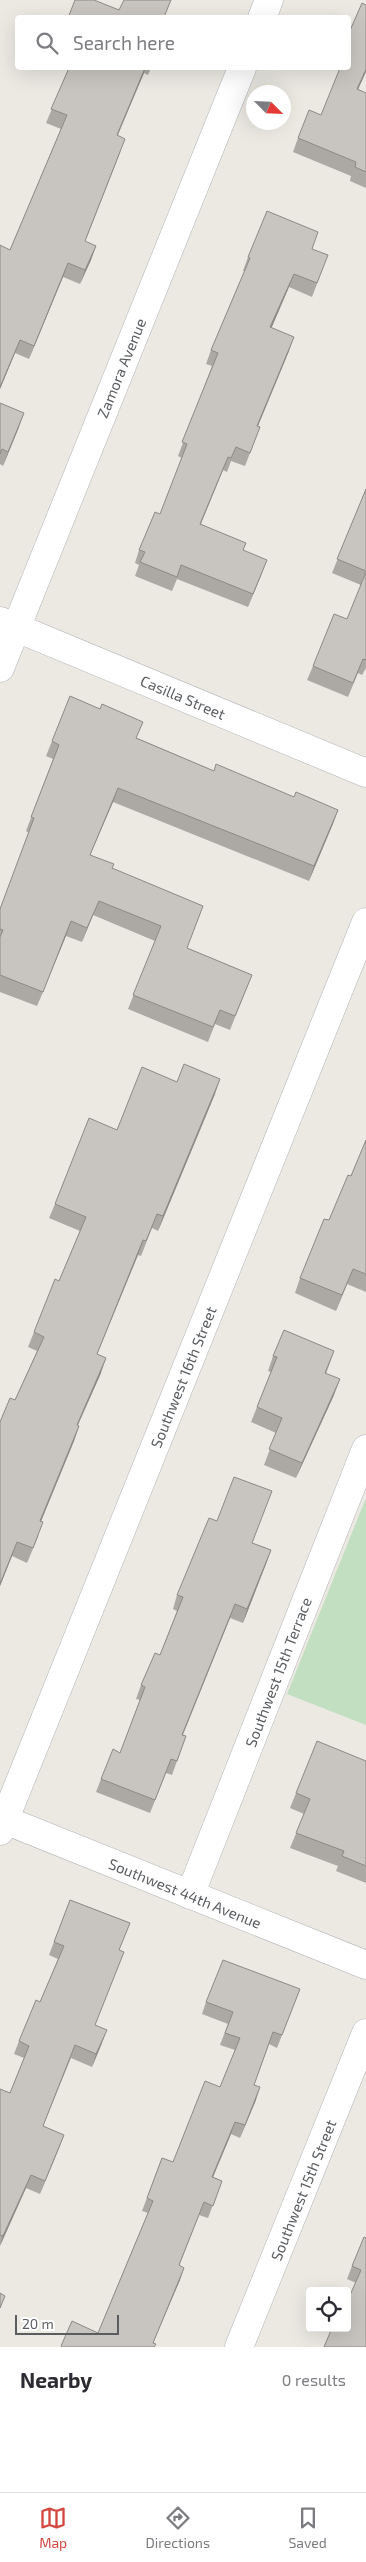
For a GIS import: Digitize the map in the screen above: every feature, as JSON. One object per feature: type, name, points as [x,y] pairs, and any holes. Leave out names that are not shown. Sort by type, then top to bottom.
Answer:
[{"type":"street","points":[[263,15],[269,0]]},
{"type":"street","name":"Zamora Avenue","points":[[0,668],[8,624],[241,70]]},
{"type":"street","name":"Casilla Street","points":[[8,624],[366,773]]},
{"type":"street","name":"Southwest 16th Street","points":[[2,1823],[366,922]]},
{"type":"street","name":"Southwest 15th Terrace","points":[[190,1895],[366,1449]]},
{"type":"street","name":"Southwest 44th Avenue","points":[[2,1823],[366,1965]]},
{"type":"street","name":"Southwest 15th Street","points":[[239,2347],[366,2033]]},
{"type":"green space","points":[[366,1498],[366,1725],[287,1694]]},
{"type":"building","points":[[75,0],[94,0],[119,10],[124,0],[171,0],[165,15],[69,15]]},
{"type":"building","points":[[362,3],[366,5],[366,69],[357,89],[366,93],[366,172],[355,167],[356,162],[298,138],[309,110],[321,115],[339,70],[351,70],[351,28]]},
{"type":"building","points":[[68,70],[144,70],[117,135],[125,139],[85,241],[96,246],[85,270],[68,263],[34,346],[20,340],[0,387],[0,245],[10,250],[67,115],[51,109]]},
{"type":"building","points":[[267,211],[318,232],[312,249],[328,255],[317,283],[294,274],[270,327],[294,337],[257,426],[260,427],[250,453],[236,447],[231,458],[228,457],[200,524],[246,543],[243,550],[267,560],[253,594],[181,565],[177,577],[140,562],[145,552],[139,550],[155,512],[160,514],[187,444],[182,442],[218,353],[211,350],[250,258],[248,257]]},
{"type":"building","points":[[0,403],[24,413],[8,452],[2,449],[0,454]]},
{"type":"building","points":[[366,489],[366,571],[337,559]]},
{"type":"building","points":[[366,572],[366,660],[363,659],[353,683],[313,666],[334,614],[347,619]]},
{"type":"building","points":[[70,696],[100,709],[102,704],[143,722],[136,738],[214,771],[216,764],[294,797],[296,792],[338,810],[314,866],[118,788],[90,855],[114,864],[112,868],[203,906],[187,948],[252,975],[235,1016],[220,1010],[213,1027],[133,995],[161,926],[99,901],[87,928],[71,921],[43,992],[0,975],[0,937],[3,930],[0,929],[0,909],[34,818],[31,817],[59,745],[52,741]]},
{"type":"building","points":[[184,1064],[220,1079],[163,1216],[157,1214],[146,1241],[143,1240],[97,1354],[106,1358],[77,1425],[79,1426],[40,1521],[43,1522],[33,1548],[17,1542],[0,1584],[0,1422],[10,1398],[15,1400],[44,1337],[34,1332],[55,1279],[59,1281],[86,1217],[55,1204],[89,1118],[117,1130],[142,1067],[177,1082]]},
{"type":"building","points":[[366,1140],[366,1274],[353,1269],[342,1295],[300,1278],[324,1219],[329,1220],[348,1175],[351,1176]]},
{"type":"building","points":[[284,1330],[334,1351],[325,1373],[340,1379],[302,1463],[269,1449],[282,1418],[257,1407],[277,1357],[273,1356]]},
{"type":"building","points":[[234,1477],[272,1491],[252,1543],[271,1550],[247,1609],[235,1604],[182,1735],[186,1736],[177,1761],[171,1759],[155,1800],[101,1779],[113,1749],[120,1753],[145,1687],[141,1685],[155,1653],[160,1655],[183,1597],[177,1595],[209,1518],[217,1521]]},
{"type":"building","points":[[317,1741],[366,1761],[366,1866],[342,1856],[344,1851],[296,1833],[310,1799],[296,1793]]},
{"type":"building","points":[[70,1900],[130,1923],[119,1950],[124,1952],[95,2025],[107,2030],[96,2054],[75,2045],[43,2126],[64,2135],[45,2181],[31,2175],[3,2236],[0,2235],[0,2089],[10,2093],[29,2046],[19,2041],[36,2000],[40,2002],[64,1946],[54,1942]]},
{"type":"building","points":[[223,1960],[300,1989],[282,2035],[273,2032],[254,2085],[260,2087],[245,2125],[235,2122],[212,2177],[222,2181],[213,2206],[204,2202],[179,2265],[184,2268],[153,2343],[156,2344],[154,2347],[62,2347],[72,2321],[98,2333],[153,2201],[147,2198],[162,2158],[173,2162],[205,2081],[220,2087],[240,2038],[225,2033],[233,2012],[206,2002]]},
{"type":"building","points":[[364,2237],[366,2238],[366,2347],[324,2347],[330,2332],[351,2332],[351,2293],[361,2270],[352,2266]]},
{"type":"building","points":[[0,2293],[5,2296],[0,2308]]}]
